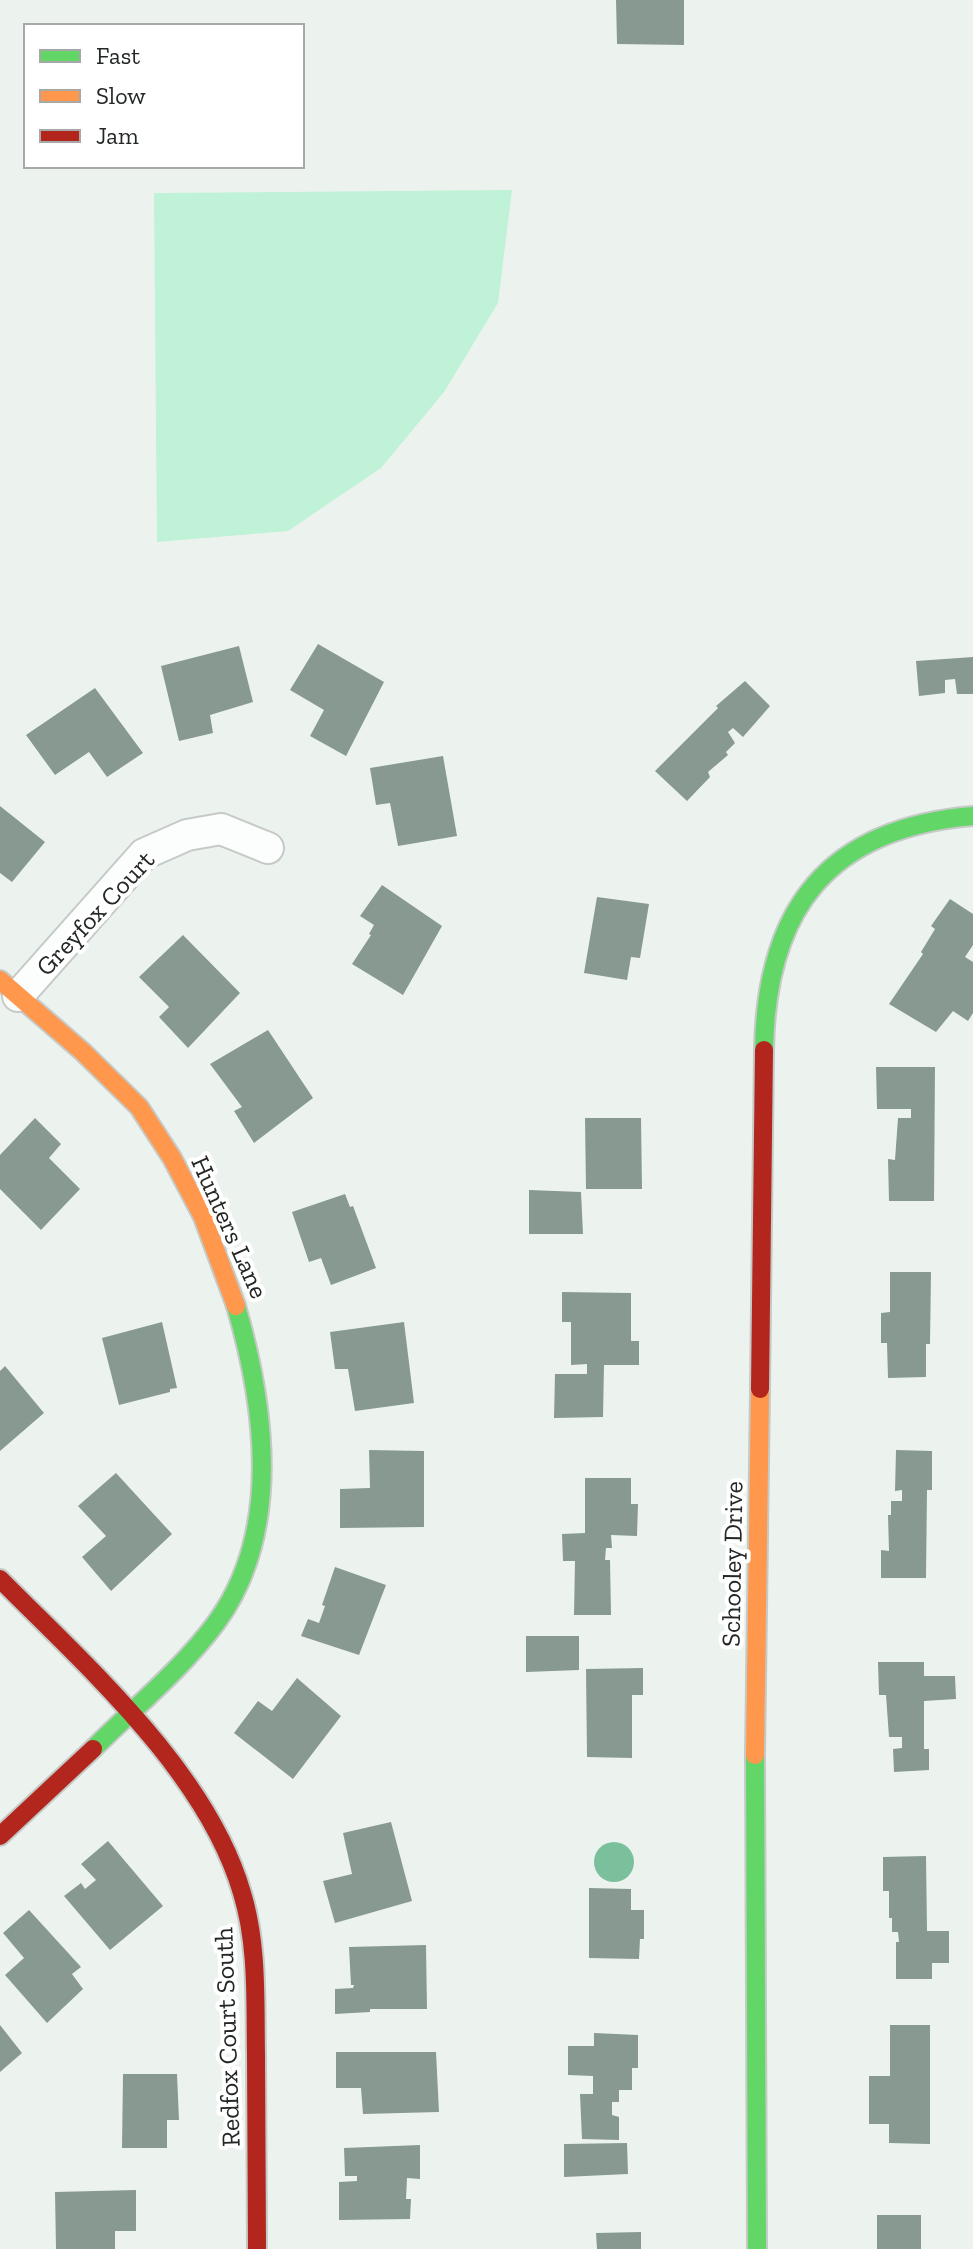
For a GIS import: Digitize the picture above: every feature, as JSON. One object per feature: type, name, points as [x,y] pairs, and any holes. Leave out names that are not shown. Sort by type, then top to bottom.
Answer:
[{"type":"street","name":"Schooley Drive","points":[[757,2249],[754,1847],[763,1039],[771,973],[782,936],[810,890],[845,855],[877,835],[914,823],[973,816]]},
{"type":"street","name":"Greyfox Court","points":[[9,988],[144,854],[187,835],[221,829],[268,848]]},
{"type":"street","name":"Hunters Lane","points":[[0,1836],[67,1776],[130,1713],[204,1638],[226,1609],[249,1554],[259,1511],[262,1450],[255,1379],[242,1319],[222,1259],[174,1161],[137,1105],[87,1055],[9,988]]},
{"type":"street","name":"Redfox Court South","points":[[0,1579],[130,1713],[163,1753],[211,1825],[238,1879],[245,1901],[255,1969],[257,2249]]},
{"type":"shaded area","points":[[512,190],[498,303],[444,392],[381,468],[288,531],[157,542],[154,193]]},
{"type":"shaded area","points":[[614,1842],[628,1848],[634,1862],[628,1876],[614,1882],[600,1876],[594,1862],[600,1848]]},
{"type":"building","points":[[616,0],[684,0],[684,45],[617,44]]},
{"type":"building","points":[[318,644],[384,682],[346,756],[310,736],[324,710],[290,690]]},
{"type":"building","points":[[239,646],[253,702],[210,715],[213,733],[179,741],[161,666]]},
{"type":"building","points":[[973,657],[973,694],[957,694],[955,679],[945,680],[945,693],[919,696],[916,661]]},
{"type":"building","points":[[745,681],[770,706],[743,737],[733,728],[728,732],[735,743],[726,752],[728,755],[708,772],[710,777],[687,801],[655,771],[718,708],[716,706]]},
{"type":"building","points":[[95,688],[143,753],[107,777],[89,752],[55,775],[26,735]]},
{"type":"building","points":[[443,756],[457,836],[398,846],[390,803],[376,805],[370,768]]},
{"type":"building","points":[[0,806],[45,842],[12,882],[0,873]]},
{"type":"building","points":[[382,885],[442,926],[403,995],[352,964],[374,925],[360,916]]},
{"type":"building","points":[[597,897],[649,904],[640,958],[631,957],[627,980],[584,973]]},
{"type":"building","points":[[950,899],[973,914],[973,945],[965,957],[973,962],[973,1013],[968,1021],[953,1011],[936,1032],[889,1004],[923,954],[921,952],[935,929],[931,926]]},
{"type":"building","points":[[183,935],[240,993],[188,1048],[159,1017],[169,1007],[139,977]]},
{"type":"building","points":[[268,1030],[313,1098],[254,1143],[234,1111],[242,1107],[210,1064]]},
{"type":"building","points":[[876,1067],[935,1067],[934,1201],[889,1201],[888,1159],[895,1160],[898,1118],[911,1118],[911,1109],[877,1109]]},
{"type":"building","points":[[35,1118],[61,1144],[49,1158],[80,1189],[41,1230],[0,1189],[0,1155]]},
{"type":"building","points":[[585,1118],[641,1118],[642,1189],[586,1189]]},
{"type":"building","points":[[529,1190],[581,1192],[583,1234],[529,1234]]},
{"type":"building","points":[[345,1194],[350,1207],[353,1206],[376,1268],[331,1285],[321,1258],[309,1262],[292,1212]]},
{"type":"building","points":[[890,1272],[931,1272],[930,1344],[926,1344],[926,1377],[888,1378],[887,1343],[881,1343],[881,1313],[890,1312]]},
{"type":"building","points":[[562,1292],[631,1293],[631,1341],[639,1341],[639,1365],[604,1365],[603,1417],[554,1418],[555,1374],[587,1374],[587,1364],[571,1365],[571,1322],[562,1322]]},
{"type":"building","points":[[162,1322],[177,1388],[119,1405],[102,1338]]},
{"type":"building","points":[[404,1322],[414,1403],[355,1411],[348,1369],[335,1369],[330,1332]]},
{"type":"building","points":[[5,1366],[44,1413],[0,1451],[0,1371]]},
{"type":"building","points":[[369,1450],[424,1451],[424,1527],[340,1528],[340,1489],[370,1488]]},
{"type":"building","points":[[896,1450],[932,1451],[932,1490],[927,1490],[926,1578],[881,1578],[881,1550],[889,1551],[888,1515],[891,1515],[891,1501],[902,1501],[902,1490],[895,1491]]},
{"type":"building","points":[[116,1473],[172,1534],[111,1591],[82,1557],[106,1536],[78,1506]]},
{"type":"building","points":[[585,1478],[631,1478],[631,1504],[638,1504],[637,1536],[611,1535],[612,1548],[606,1548],[605,1560],[610,1560],[611,1615],[574,1615],[575,1561],[563,1561],[562,1534],[585,1533]]},
{"type":"building","points":[[335,1567],[386,1585],[359,1655],[301,1636],[308,1619],[319,1623]]},
{"type":"building","points":[[526,1636],[579,1636],[579,1670],[526,1672]]},
{"type":"building","points":[[878,1662],[924,1662],[924,1676],[955,1676],[956,1699],[924,1701],[924,1749],[929,1749],[929,1770],[894,1772],[893,1749],[902,1748],[902,1737],[889,1737],[886,1695],[879,1695]]},
{"type":"building","points":[[643,1668],[643,1695],[632,1695],[632,1758],[587,1757],[586,1669]]},
{"type":"building","points":[[297,1678],[341,1716],[293,1779],[234,1733],[258,1701],[272,1711]]},
{"type":"building","points":[[391,1822],[412,1901],[335,1923],[323,1881],[352,1874],[343,1833]]},
{"type":"building","points":[[108,1841],[163,1906],[110,1950],[64,1896],[81,1883],[85,1889],[96,1880],[81,1864]]},
{"type":"building","points":[[926,1856],[927,1931],[949,1931],[949,1963],[932,1963],[932,1979],[896,1979],[898,1932],[892,1932],[889,1891],[883,1891],[883,1857]]},
{"type":"building","points":[[589,1888],[631,1889],[631,1910],[644,1910],[644,1939],[640,1939],[639,1959],[589,1958]]},
{"type":"building","points":[[29,1910],[81,1967],[72,1974],[83,1989],[47,2023],[5,1975],[24,1958],[3,1933]]},
{"type":"building","points":[[426,1945],[427,2009],[370,2009],[370,2012],[335,2014],[335,1989],[353,1988],[354,1985],[351,1985],[349,1947]]},
{"type":"building","points":[[0,2025],[22,2053],[0,2072]]},
{"type":"building","points":[[890,2025],[930,2025],[930,2144],[889,2143],[889,2124],[869,2124],[869,2076],[890,2076]]},
{"type":"building","points":[[594,2033],[638,2035],[638,2068],[632,2068],[632,2090],[619,2090],[619,2102],[612,2102],[612,2115],[619,2117],[619,2140],[582,2139],[580,2094],[593,2094],[593,2076],[568,2075],[568,2046],[594,2046]]},
{"type":"building","points":[[336,2052],[436,2052],[439,2112],[363,2114],[361,2088],[336,2088]]},
{"type":"building","points":[[123,2074],[177,2074],[179,2120],[167,2120],[167,2148],[122,2148]]},
{"type":"building","points":[[627,2143],[628,2174],[564,2177],[564,2144]]},
{"type":"building","points":[[420,2145],[420,2179],[407,2178],[406,2199],[411,2199],[410,2219],[339,2220],[339,2182],[357,2181],[357,2176],[345,2176],[344,2148]]},
{"type":"building","points":[[136,2190],[136,2231],[115,2231],[115,2249],[56,2249],[55,2192]]},
{"type":"building","points":[[877,2215],[921,2215],[921,2249],[877,2249]]},
{"type":"building","points":[[641,2232],[641,2249],[597,2249],[596,2233]]},
{"type":"traffic: fast","points":[[764,1050],[768,1000],[777,956],[793,917],[815,885],[844,858],[879,838],[922,824],[973,816]]},
{"type":"traffic: fast","points":[[93,1749],[203,1640],[237,1588],[251,1550],[259,1510],[262,1468],[260,1427],[236,1306]]},
{"type":"traffic: fast","points":[[755,1755],[757,2249]]},
{"type":"traffic: slow","points":[[0,980],[83,1052],[139,1107],[172,1158],[203,1217],[236,1306]]},
{"type":"traffic: slow","points":[[755,1755],[760,1389]]},
{"type":"traffic: jam","points":[[760,1389],[764,1050]]},
{"type":"traffic: jam","points":[[0,1579],[140,1723],[202,1805],[225,1848],[247,1913],[255,1973],[257,2249]]},
{"type":"traffic: jam","points":[[0,1836],[93,1749]]}]
